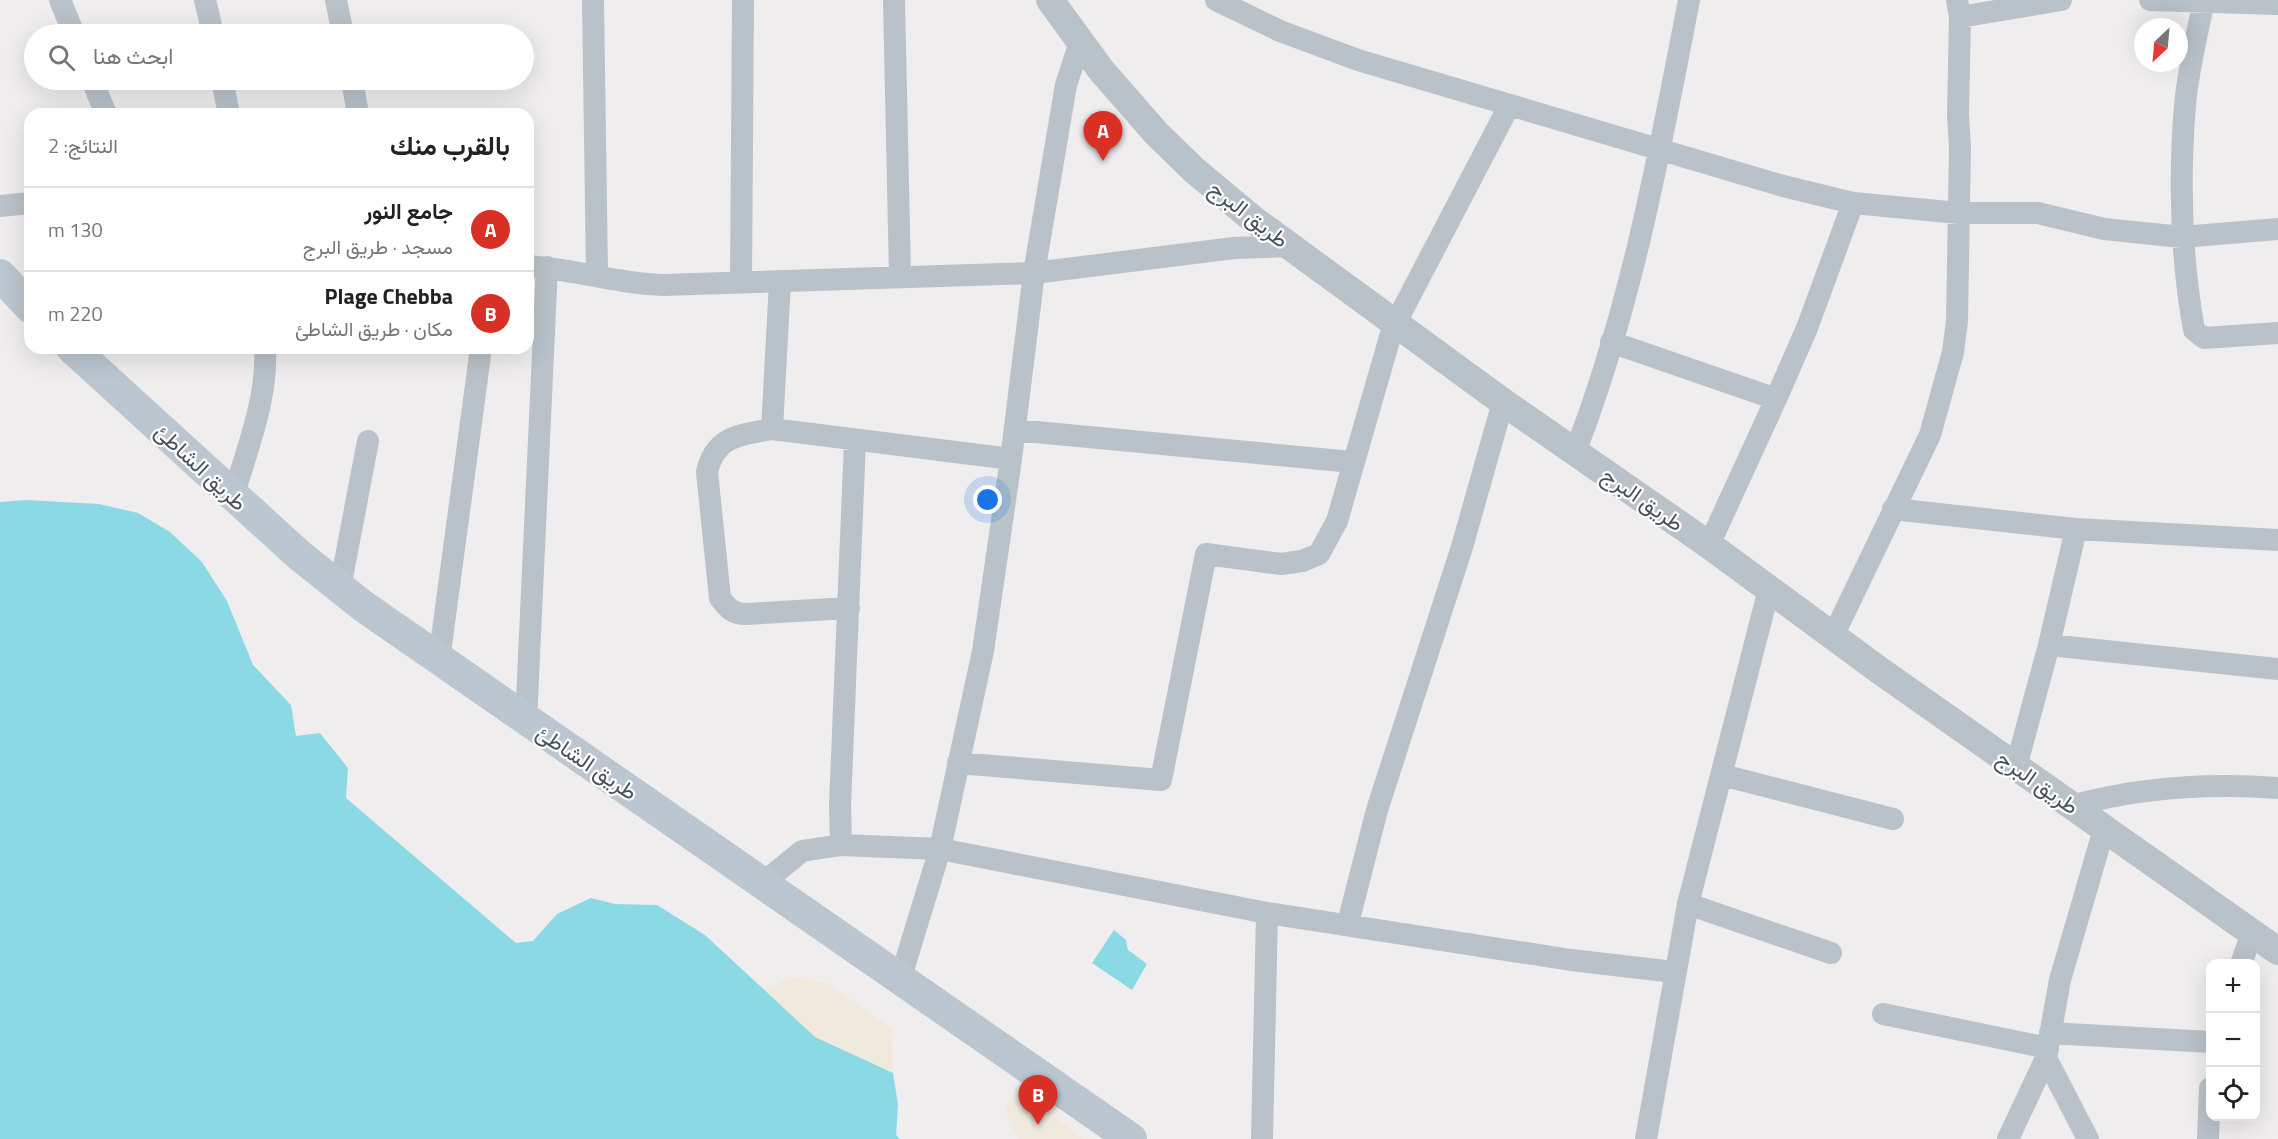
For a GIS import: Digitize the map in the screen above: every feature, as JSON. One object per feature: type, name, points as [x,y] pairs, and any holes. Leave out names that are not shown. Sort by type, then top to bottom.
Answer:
[{"type":"main road","points":[[0,276],[24,300]]},
{"type":"main road","name":"طريق الشاطئ","points":[[79,354],[233,496],[340,588],[438,660],[1131,1139]]},
{"type":"street","points":[[60,0],[70,24]]},
{"type":"street","points":[[205,0],[211,24]]},
{"type":"street","points":[[336,0],[341,24]]},
{"type":"street","points":[[593,0],[597,275]]},
{"type":"street","points":[[741,283],[743,0]]},
{"type":"street","points":[[894,0],[900,276]]},
{"type":"street","name":"طريق البرج","points":[[1050,0],[1117,89],[1164,141],[1216,189],[1289,246],[1503,402],[1709,545],[2071,806],[2278,951]]},
{"type":"street","points":[[1216,0],[1280,31],[1322,47],[1509,106],[1852,203],[1959,213],[2038,213],[2104,229],[2182,237],[2278,230]]},
{"type":"street","points":[[1575,452],[1611,342],[1660,150],[1689,0]]},
{"type":"street","points":[[1833,636],[1930,435],[1953,352],[1957,321],[1959,213],[1959,9],[2061,0]]},
{"type":"street","points":[[2150,0],[2278,4]]},
{"type":"street","points":[[2204,0],[2185,106],[2182,237],[2186,285],[2194,330],[2198,336],[2204,338],[2278,333]]},
{"type":"street","points":[[900,980],[940,849],[983,651],[1015,430],[1034,273],[1066,85],[1080,42]]},
{"type":"street","points":[[96,90],[104,108]]},
{"type":"street","points":[[224,90],[228,108]]},
{"type":"street","points":[[354,90],[357,108]]},
{"type":"street","points":[[958,764],[1161,780],[1206,554],[1281,564],[1302,561],[1318,554],[1337,521],[1352,462],[1395,323],[1509,106]]},
{"type":"street","points":[[0,206],[24,203]]},
{"type":"street","points":[[1709,545],[1808,328],[1852,203]]},
{"type":"street","points":[[526,721],[538,267],[597,275],[640,284],[780,282],[1034,273],[1234,248],[1289,246]]},
{"type":"street","points":[[772,429],[780,282]]},
{"type":"street","points":[[1611,342],[1776,399]]},
{"type":"street","points":[[233,496],[261,398],[265,354]]},
{"type":"street","points":[[438,660],[480,354]]},
{"type":"street","points":[[1348,923],[1377,810],[1452,580],[1503,402]]},
{"type":"street","points":[[849,608],[735,614],[720,598],[707,472],[711,456],[718,445],[743,434],[772,429],[1011,459]]},
{"type":"street","points":[[1015,430],[1352,462]]},
{"type":"street","points":[[340,588],[368,441]]},
{"type":"street","points":[[841,845],[840,805],[855,441]]},
{"type":"street","points":[[1893,510],[2076,529],[2278,540]]},
{"type":"street","points":[[2016,766],[2049,645],[2076,529]]},
{"type":"street","points":[[1646,1139],[1674,972],[1688,904],[1769,589]]},
{"type":"street","points":[[2049,645],[2278,669]]},
{"type":"street","points":[[1722,775],[1893,819]]},
{"type":"street","points":[[2071,806],[2130,793],[2209,787],[2278,788]]},
{"type":"street","points":[[2008,1139],[2048,1047],[2060,980],[2104,829]]},
{"type":"street","points":[[763,884],[801,851],[841,845],[940,849],[1267,912],[1571,960],[1674,972]]},
{"type":"street","points":[[1688,904],[1831,953]]},
{"type":"street","points":[[1262,1139],[1267,912]]},
{"type":"street","points":[[2242,959],[2252,933]]},
{"type":"street","points":[[1883,1014],[2048,1047],[2206,1042]]},
{"type":"street","points":[[2048,1047],[2088,1139]]},
{"type":"street","points":[[2208,1139],[2209,1121]]},
{"type":"sand","points":[[792,977],[827,983],[892,1028],[893,1073],[815,1037],[763,991]]},
{"type":"sand","points":[[1017,1087],[1083,1139],[1018,1139],[1005,1110]]},
{"type":"water","points":[[26,500],[99,504],[138,513],[170,532],[202,562],[227,601],[253,665],[291,705],[296,736],[320,733],[348,768],[346,798],[516,943],[533,941],[557,914],[591,898],[615,904],[657,905],[705,935],[815,1037],[893,1073],[898,1105],[896,1135],[900,1139],[0,1139],[0,502]]},
{"type":"water","points":[[1114,930],[1126,940],[1128,950],[1147,964],[1132,990],[1092,963]]},
{"type":"place","name":"جامع النور","points":[[1103,161]]},
{"type":"place","name":"Plage Chebba","points":[[1038,1125]]}]
